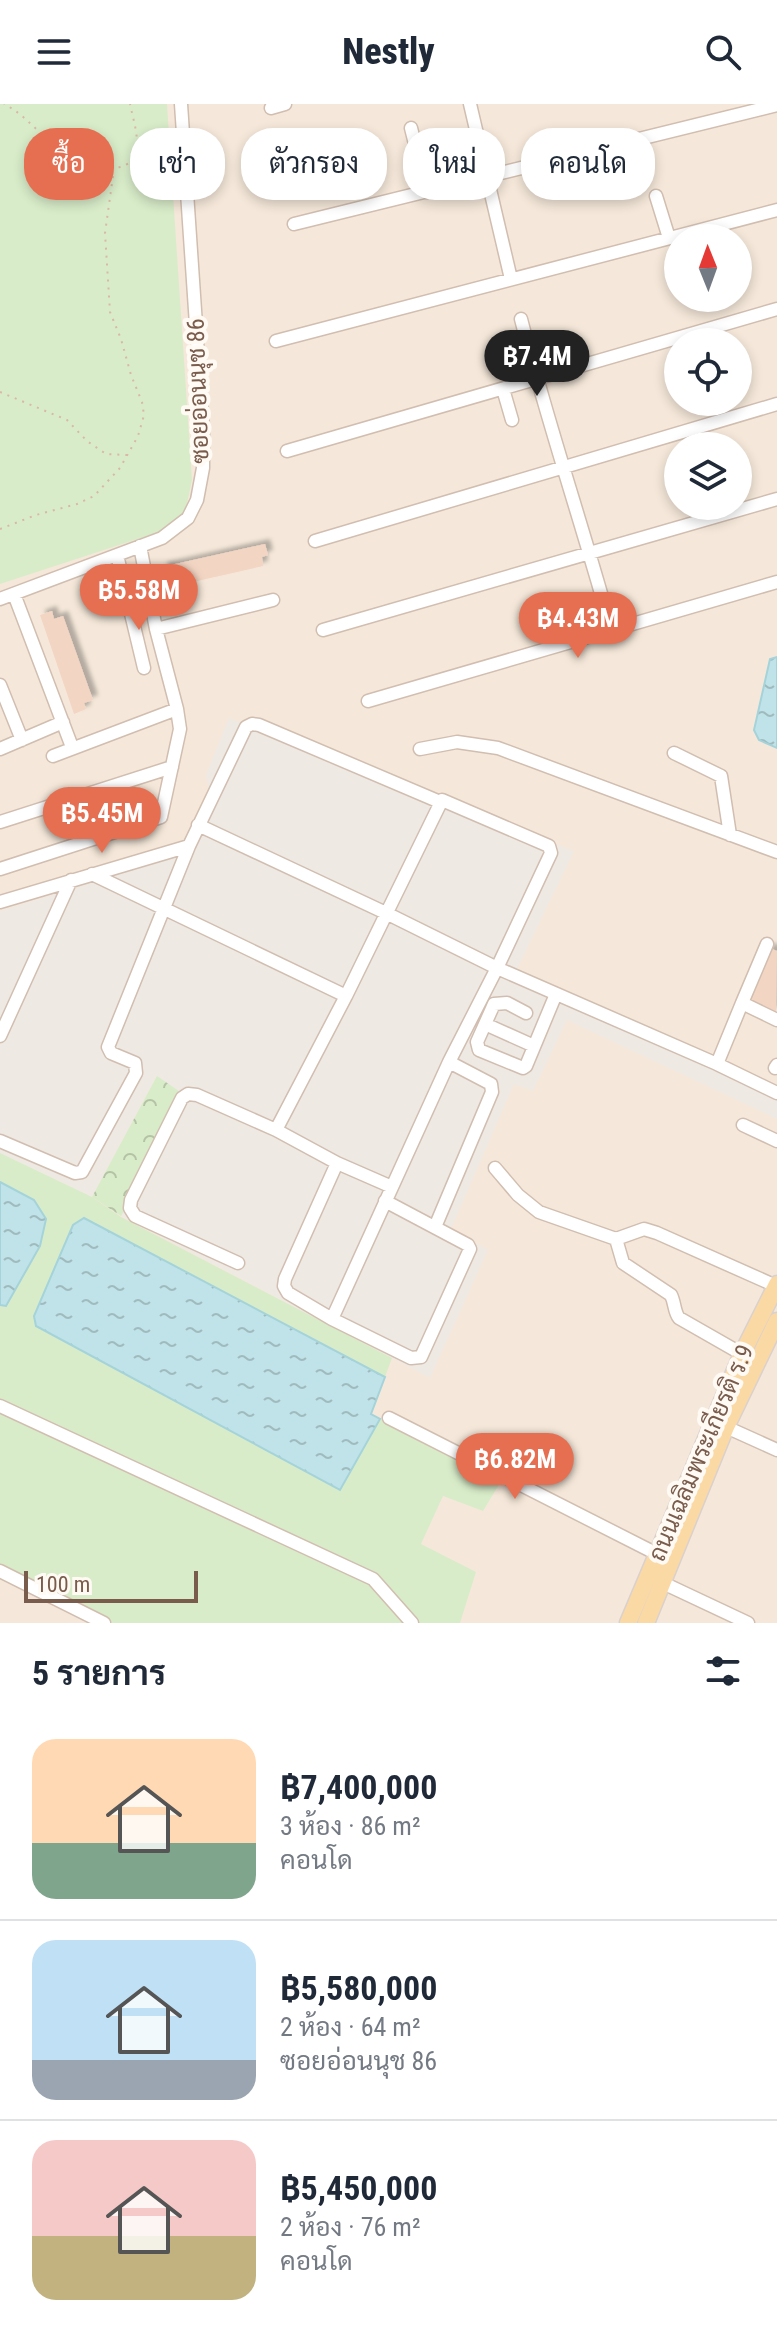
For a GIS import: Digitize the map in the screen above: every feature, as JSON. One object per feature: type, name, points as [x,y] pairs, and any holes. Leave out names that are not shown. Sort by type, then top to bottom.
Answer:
[{"type":"main road","name":"ถนนเฉลิมพระเกียรติ ร.9","points":[[628,1623],[742,1354],[776,1285]]},
{"type":"main road","name":"ถนนเฉลิมพระเกียรติ ร.9","points":[[646,1623],[726,1427],[772,1342],[777,1321]]},
{"type":"street","name":"ซอยอ่อนนุช 86","points":[[0,599],[162,538],[188,518],[197,500],[203,468],[203,428],[181,104]]},
{"type":"street","points":[[271,108],[285,104]]},
{"type":"street","points":[[470,104],[476,128]]},
{"type":"street","points":[[505,173],[777,105]]},
{"type":"street","points":[[656,196],[665,224]]},
{"type":"street","points":[[294,224],[403,198]]},
{"type":"street","points":[[493,200],[511,279]]},
{"type":"street","points":[[723,224],[777,210]]},
{"type":"street","points":[[276,341],[664,239]]},
{"type":"street","points":[[287,451],[777,309]]},
{"type":"street","points":[[521,319],[612,632]]},
{"type":"street","points":[[503,389],[512,420]]},
{"type":"street","points":[[315,541],[777,404]]},
{"type":"street","points":[[323,630],[777,499]]},
{"type":"street","points":[[0,869],[159,819],[163,813],[180,729],[140,546]]},
{"type":"street","points":[[117,555],[144,668]]},
{"type":"street","points":[[368,701],[777,582]]},
{"type":"street","points":[[14,594],[72,747]]},
{"type":"street","points":[[156,629],[273,600]]},
{"type":"street","points":[[0,685],[22,740]]},
{"type":"street","points":[[53,756],[177,709]]},
{"type":"street","points":[[0,749],[63,722]]},
{"type":"street","points":[[0,1141],[75,1173],[82,1172],[136,1073],[135,1063],[111,1053],[108,1047],[198,825],[246,727],[259,725],[440,802]]},
{"type":"street","points":[[420,749],[457,742],[498,748],[777,852]]},
{"type":"street","points":[[674,753],[721,776],[730,835]]},
{"type":"street","points":[[0,822],[172,767]]},
{"type":"street","points":[[276,1130],[388,914],[440,802],[445,799],[549,846],[551,853],[449,1062],[332,1319]]},
{"type":"street","points":[[198,825],[497,968],[777,1093]]},
{"type":"street","points":[[0,902],[189,846]]},
{"type":"street","points":[[92,874],[346,996]]},
{"type":"street","points":[[0,1036],[71,880]]},
{"type":"street","points":[[717,1064],[767,944]]},
{"type":"street","points":[[526,1013],[507,1003],[494,1004],[477,1042],[479,1050],[519,1069],[526,1066],[556,994]]},
{"type":"street","points":[[742,1003],[777,1020]]},
{"type":"street","points":[[485,1024],[534,1046]]},
{"type":"street","points":[[435,1227],[492,1092],[491,1084],[449,1062]]},
{"type":"street","points":[[238,1263],[135,1216],[130,1208],[131,1200],[182,1098],[188,1094],[197,1095],[276,1130],[337,1163],[392,1187]]},
{"type":"street","points":[[743,1125],[777,1141]]},
{"type":"street","points":[[337,1163],[284,1286],[288,1293],[332,1319],[411,1358],[421,1357],[471,1252],[468,1245],[385,1201]]},
{"type":"street","points":[[495,1168],[518,1195],[539,1212],[616,1239],[644,1229],[657,1233],[776,1285]]},
{"type":"street","points":[[616,1239],[623,1263],[671,1295],[675,1314],[679,1318],[742,1354]]},
{"type":"street","points":[[0,1406],[373,1579],[412,1623]]},
{"type":"street","points":[[389,1418],[657,1554]]},
{"type":"street","points":[[726,1427],[777,1450]]},
{"type":"street","points":[[0,1571],[104,1623]]},
{"type":"street","points":[[663,1583],[748,1623]]},
{"type":"path","points":[[4,104],[18,111],[36,128]]},
{"type":"path","points":[[114,169],[130,162],[136,150],[130,104]]},
{"type":"path","points":[[0,529],[94,496],[120,468],[138,436],[144,415],[142,402],[110,312],[105,233],[110,200]]},
{"type":"path","points":[[0,392],[67,420],[87,441],[106,454],[127,455]]},
{"type":"shaded area","points":[[0,104],[777,104],[777,1623],[0,1623]]},
{"type":"shaded area","points":[[229,718],[574,851],[517,969],[777,1089],[777,1119],[567,1020],[533,1091],[514,1084],[451,1229],[488,1250],[430,1378],[121,1216],[189,1099],[156,1077],[92,1197],[0,1153],[0,911],[192,852],[212,807],[206,775]]},
{"type":"green space","points":[[0,104],[167,104],[169,128],[130,128],[130,200],[173,200],[192,480],[185,513],[159,532],[0,584]]},
{"type":"green space","points":[[157,1076],[189,1098],[121,1216],[92,1197]]},
{"type":"green space","points":[[0,1153],[92,1197],[121,1217],[392,1358],[385,1377],[84,1218],[34,1316],[37,1326],[340,1490],[380,1419],[500,1483],[483,1511],[443,1496],[421,1544],[476,1572],[460,1623],[113,1623],[0,1566],[0,1305],[6,1306],[40,1246],[46,1219],[34,1200],[0,1182]]},
{"type":"water","points":[[777,657],[777,748],[759,740],[754,730],[770,659]]},
{"type":"water","points":[[0,1182],[34,1200],[46,1219],[40,1246],[6,1306],[0,1305]]},
{"type":"water","points":[[84,1218],[385,1377],[371,1414],[380,1419],[340,1490],[36,1326],[34,1316],[73,1225]]},
{"type":"building","points":[[265,544],[268,555],[262,557],[263,566],[175,586],[174,579],[165,581],[162,567]]},
{"type":"building","points":[[52,611],[54,619],[63,616],[93,700],[84,703],[86,709],[74,714],[40,615]]},
{"type":"building","points":[[769,948],[777,951],[776,1014],[745,1000]]}]
